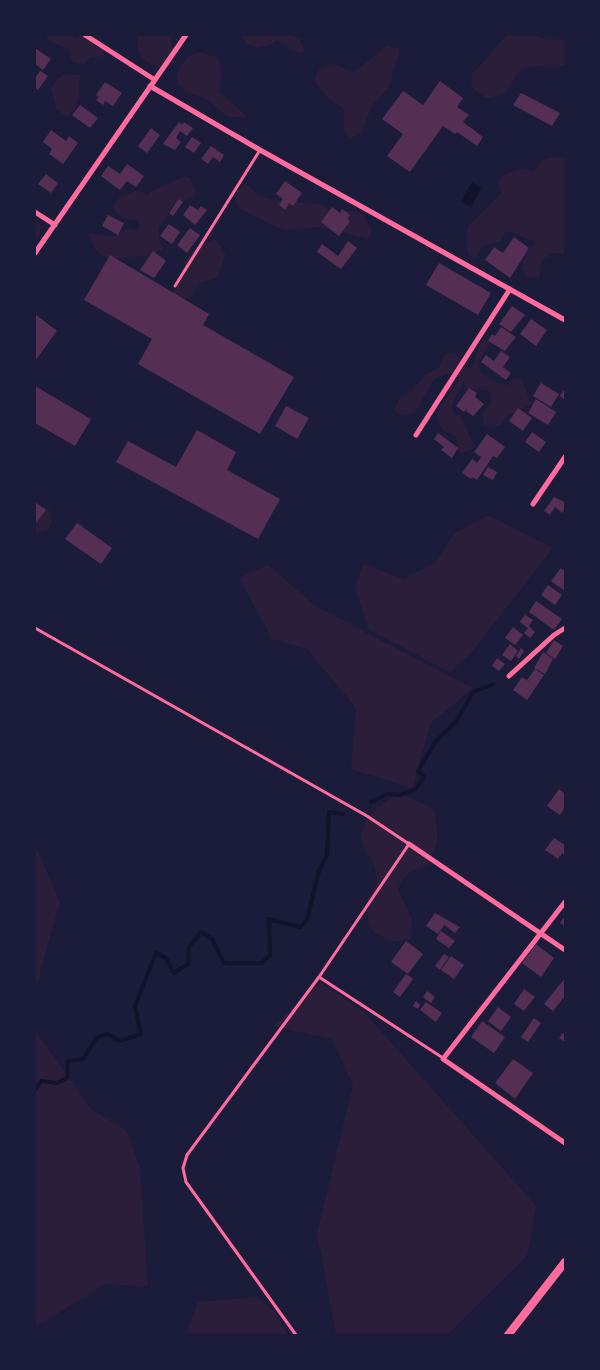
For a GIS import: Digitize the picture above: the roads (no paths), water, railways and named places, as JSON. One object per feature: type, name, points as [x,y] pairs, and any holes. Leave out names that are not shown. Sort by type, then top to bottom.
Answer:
[{"type":"street","points":[[85,35],[155,80]]},
{"type":"street","points":[[35,253],[186,35]]},
{"type":"street","points":[[150,86],[260,150],[565,320]]},
{"type":"street","points":[[35,212],[55,225]]},
{"type":"street","points":[[416,436],[510,289]]},
{"type":"street","points":[[533,504],[565,456]]},
{"type":"street","points":[[509,676],[554,635],[564,631]]},
{"type":"street","points":[[409,844],[565,950]]},
{"type":"street","points":[[565,902],[444,1059],[565,1143]]},
{"type":"street","points":[[508,1335],[565,1262]]},
{"type":"lane","points":[[175,286],[260,150]]},
{"type":"lane","points":[[35,628],[367,816],[409,844],[319,977],[187,1155],[183,1168],[186,1182],[296,1335]]},
{"type":"lane","points":[[319,977],[444,1059]]},
{"type":"waterway","points":[[371,802],[387,794],[400,795],[416,789],[424,777],[418,771],[436,741],[456,722],[473,692],[494,684]]},
{"type":"waterway","points":[[35,1090],[41,1081],[57,1083],[67,1078],[68,1061],[83,1059],[97,1037],[108,1034],[120,1041],[141,1034],[135,1006],[156,953],[166,958],[174,973],[188,964],[189,947],[201,932],[212,939],[224,963],[262,963],[270,955],[269,919],[300,927],[307,920],[319,871],[327,855],[329,812],[343,814]]}]
